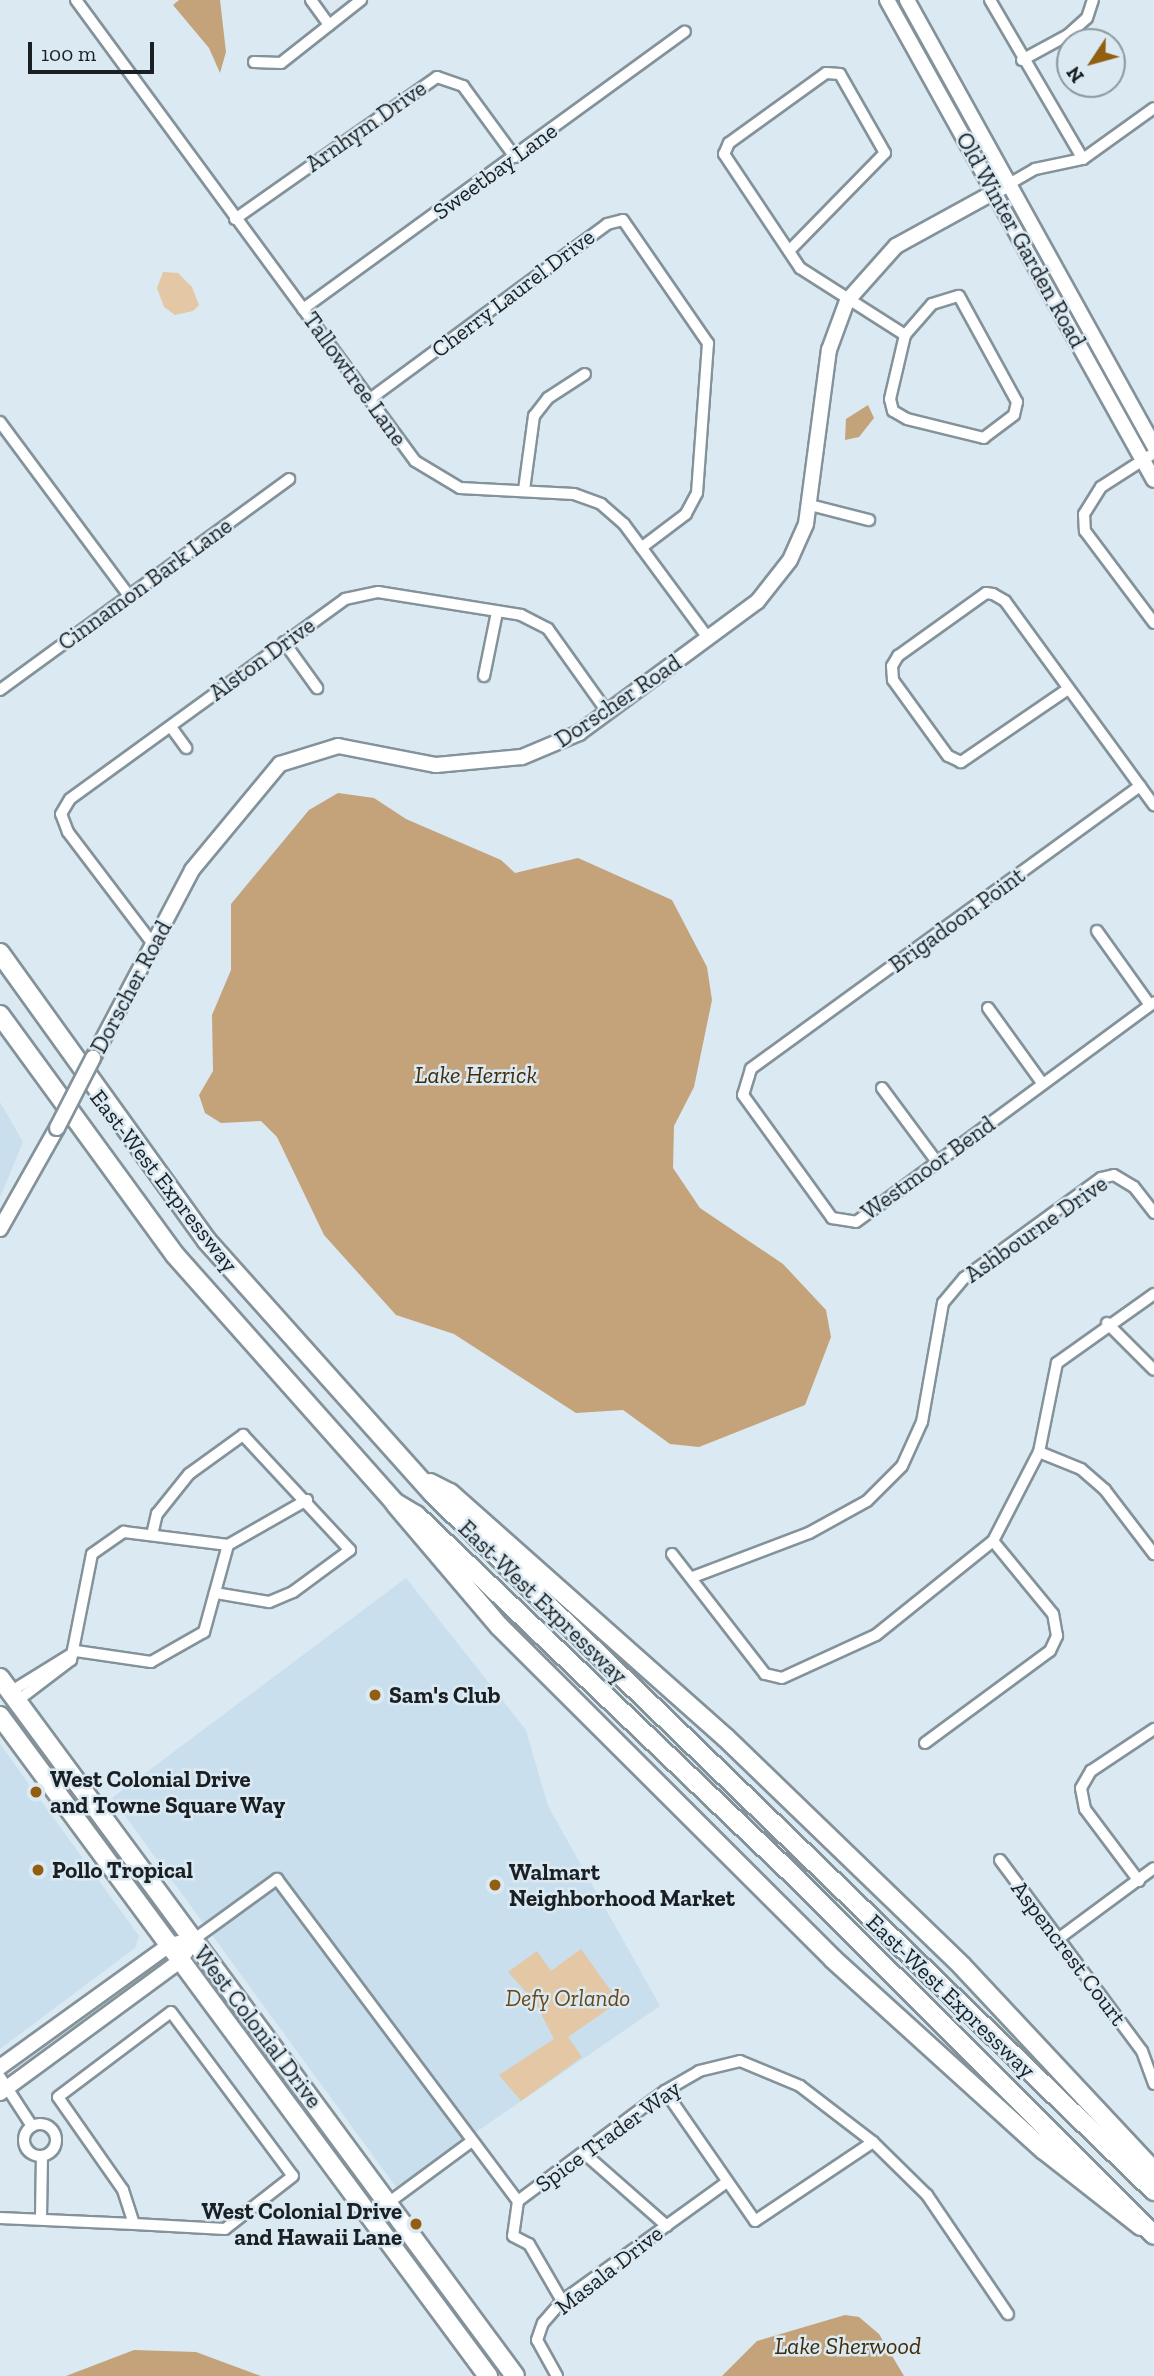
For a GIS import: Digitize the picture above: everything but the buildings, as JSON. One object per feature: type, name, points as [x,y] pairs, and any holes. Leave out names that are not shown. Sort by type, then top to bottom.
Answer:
[{"type":"highway","name":"East-West Expressway","points":[[0,953],[207,1241],[418,1476],[1154,2191]]},
{"type":"highway","name":"East-West Expressway","points":[[0,1016],[175,1255],[394,1502],[416,1515],[774,1857],[1152,2233]]},
{"type":"highway","points":[[0,1031],[16,1041]]},
{"type":"highway","points":[[418,1476],[450,1493],[707,1720],[962,1966],[1154,2171]]},
{"type":"highway","points":[[394,1502],[499,1626],[833,1959],[1118,2214],[1152,2233]]},
{"type":"highway","name":"West Colonial Drive","points":[[7,1691],[515,2376]]},
{"type":"highway","points":[[0,1714],[21,1719],[56,1754]]},
{"type":"highway","name":"West Colonial Drive","points":[[0,1714],[488,2376]]},
{"type":"highway","points":[[339,2174],[388,2203]]},
{"type":"street","name":"Tallowtree Lane","points":[[76,0],[370,399],[435,478],[460,488],[524,490],[601,504],[641,548],[708,638]]},
{"type":"street","points":[[311,0],[329,25]]},
{"type":"street","points":[[254,62],[281,63],[361,0]]},
{"type":"street","name":"Old Winter Garden Road","points":[[887,0],[1148,457],[1154,480]]},
{"type":"street","name":"Old Winter Garden Road","points":[[907,0],[1154,446]]},
{"type":"street","points":[[990,0],[1022,60],[1083,159]]},
{"type":"street","points":[[1022,60],[1068,35],[1087,18],[1093,0]]},
{"type":"street","name":"Sweetbay Lane","points":[[303,309],[685,31]]},
{"type":"street","points":[[789,251],[878,168],[885,153],[840,74],[826,73],[729,143],[724,154],[789,251],[816,283],[905,335]]},
{"type":"street","name":"Arnhym Drive","points":[[235,219],[437,77],[463,86],[515,157]]},
{"type":"street","points":[[1009,184],[1035,169],[1083,159],[1154,108]]},
{"type":"street","name":"Dorscher Road","points":[[0,1229],[57,1128],[201,857],[262,780],[293,756],[338,746],[418,762],[484,764],[561,742],[608,713],[708,638],[780,575],[810,505],[829,350],[847,301],[897,246],[1009,184]]},
{"type":"street","name":"Cherry Laurel Drive","points":[[370,399],[607,224],[623,220],[708,343],[697,493],[686,514],[641,548]]},
{"type":"street","points":[[959,296],[1014,391],[1014,415],[984,438],[893,411],[894,372],[905,335],[932,304],[959,296]]},
{"type":"street","points":[[524,490],[534,416],[548,398],[585,374]]},
{"type":"street","points":[[0,422],[129,596]]},
{"type":"street","points":[[1148,457],[1089,500],[1084,523],[1154,624]]},
{"type":"street","name":"Cinnamon Bark Lane","points":[[0,690],[289,478]]},
{"type":"street","points":[[810,505],[869,520]]},
{"type":"street","points":[[1068,689],[961,762],[948,756],[893,680],[892,666],[898,656],[986,593],[1005,601],[1154,805]]},
{"type":"street","name":"Alston Drive","points":[[153,944],[68,832],[61,814],[71,799],[284,642],[360,594],[497,612],[548,629],[608,713]]},
{"type":"street","points":[[484,676],[497,612]]},
{"type":"street","points":[[284,642],[317,688]]},
{"type":"street","points":[[171,727],[186,748]]},
{"type":"street","name":"Brigadoon Point","points":[[773,1054],[1140,786]]},
{"type":"street","points":[[1097,931],[1152,1003]]},
{"type":"street","name":"Westmoor Bend","points":[[773,1054],[751,1069],[743,1095],[832,1218],[856,1222],[1152,1003]]},
{"type":"street","points":[[988,1008],[1042,1083]]},
{"type":"street","points":[[883,1088],[937,1162]]},
{"type":"street","name":"Ashbourne Drive","points":[[693,1577],[809,1533],[867,1502],[902,1466],[922,1422],[943,1303],[964,1278],[1101,1178],[1114,1175],[1134,1187],[1154,1213]]},
{"type":"street","points":[[672,1553],[765,1674],[782,1678],[876,1635],[993,1541],[1039,1452],[1057,1363],[1107,1324],[1154,1294]]},
{"type":"street","points":[[1107,1324],[1154,1370]]},
{"type":"street","points":[[152,1535],[157,1514],[189,1474],[243,1435],[307,1500],[349,1550],[293,1592],[269,1602],[215,1593]]},
{"type":"street","points":[[1039,1452],[1081,1469],[1105,1490],[1154,1554]]},
{"type":"street","points":[[76,1651],[92,1555],[124,1532],[228,1545],[249,1538],[307,1500]]},
{"type":"street","points":[[925,1743],[1050,1651],[1057,1636],[1053,1614],[993,1541]]},
{"type":"street","points":[[7,1691],[76,1651],[151,1662],[204,1632],[228,1545]]},
{"type":"street","points":[[1139,1881],[1085,1809],[1080,1788],[1091,1771],[1154,1728]]},
{"type":"street","name":"Aspencrest Court","points":[[1000,1860],[1142,2051],[1154,2084]]},
{"type":"street","points":[[1058,1939],[1154,1868]]},
{"type":"street","points":[[41,2218],[53,2151],[53,2130],[33,2126],[2,2086],[181,1960],[193,1940],[277,1879],[518,2200],[513,2235],[529,2244],[562,2301]]},
{"type":"street","points":[[0,2067],[169,1945],[193,1940]]},
{"type":"street","points":[[0,2218],[41,2218],[67,2226],[134,2224],[225,2229],[293,2176],[171,2012],[58,2097],[123,2190],[134,2224]]},
{"type":"street","name":"Spice Trader Way","points":[[518,2200],[585,2154],[665,2091],[699,2071],[740,2061],[800,2086],[873,2141],[927,2195],[1008,2314]]},
{"type":"street","points":[[665,2091],[724,2184],[754,2221],[873,2141]]},
{"type":"street","points":[[33,2126],[24,2145],[42,2157]]},
{"type":"street","points":[[388,2203],[472,2141]]},
{"type":"street","points":[[42,2157],[53,2151]]},
{"type":"street","points":[[585,2154],[667,2226]]},
{"type":"street","points":[[42,2157],[44,2196]]},
{"type":"street","name":"Masala Drive","points":[[557,2376],[537,2340],[562,2301],[724,2184]]},
{"type":"shaded area","points":[[0,1102],[23,1142],[0,1197]]},
{"type":"shaded area","points":[[406,1578],[526,1730],[548,1806],[660,2006],[396,2187],[112,1798]]},
{"type":"shaded area","points":[[0,1744],[139,1936],[135,1948],[0,2049]]},
{"type":"green space","points":[[163,272],[178,273],[192,287],[199,305],[193,311],[175,315],[164,307],[157,288]]},
{"type":"green space","name":"Defy Orlando","points":[[581,1949],[611,1991],[619,1985],[627,1996],[568,2037],[582,2057],[521,2101],[499,2075],[554,2039],[535,2002],[508,1972],[537,1951],[551,1971]]},
{"type":"water","points":[[179,0],[220,0],[226,52],[220,73],[209,48],[173,5]]},
{"type":"water","points":[[868,405],[874,418],[859,437],[845,440],[846,419]]},
{"type":"water","name":"Lake Herrick","points":[[338,793],[374,798],[406,819],[501,860],[515,873],[578,858],[672,900],[707,967],[712,1000],[694,1087],[674,1126],[673,1168],[700,1208],[783,1264],[826,1310],[831,1337],[805,1405],[699,1447],[670,1444],[623,1410],[576,1413],[454,1334],[396,1315],[324,1235],[277,1137],[261,1121],[221,1123],[205,1113],[199,1095],[213,1071],[212,1015],[231,970],[231,904],[309,810]]},
{"type":"water","name":"Lake Sherwood","points":[[845,2315],[859,2317],[879,2334],[904,2376],[722,2376],[757,2341]]},
{"type":"water","points":[[134,2350],[196,2352],[261,2376],[66,2376]]},
{"type":"place","name":"Sam's Club","points":[[375,1695]]},
{"type":"place","name":"West Colonial Drive and Towne Square Way","points":[[36,1792]]},
{"type":"place","name":"Pollo Tropical","points":[[38,1870]]},
{"type":"place","name":"Walmart Neighborhood Market","points":[[495,1885]]},
{"type":"place","name":"West Colonial Drive and Hawaii Lane","points":[[416,2224]]}]
